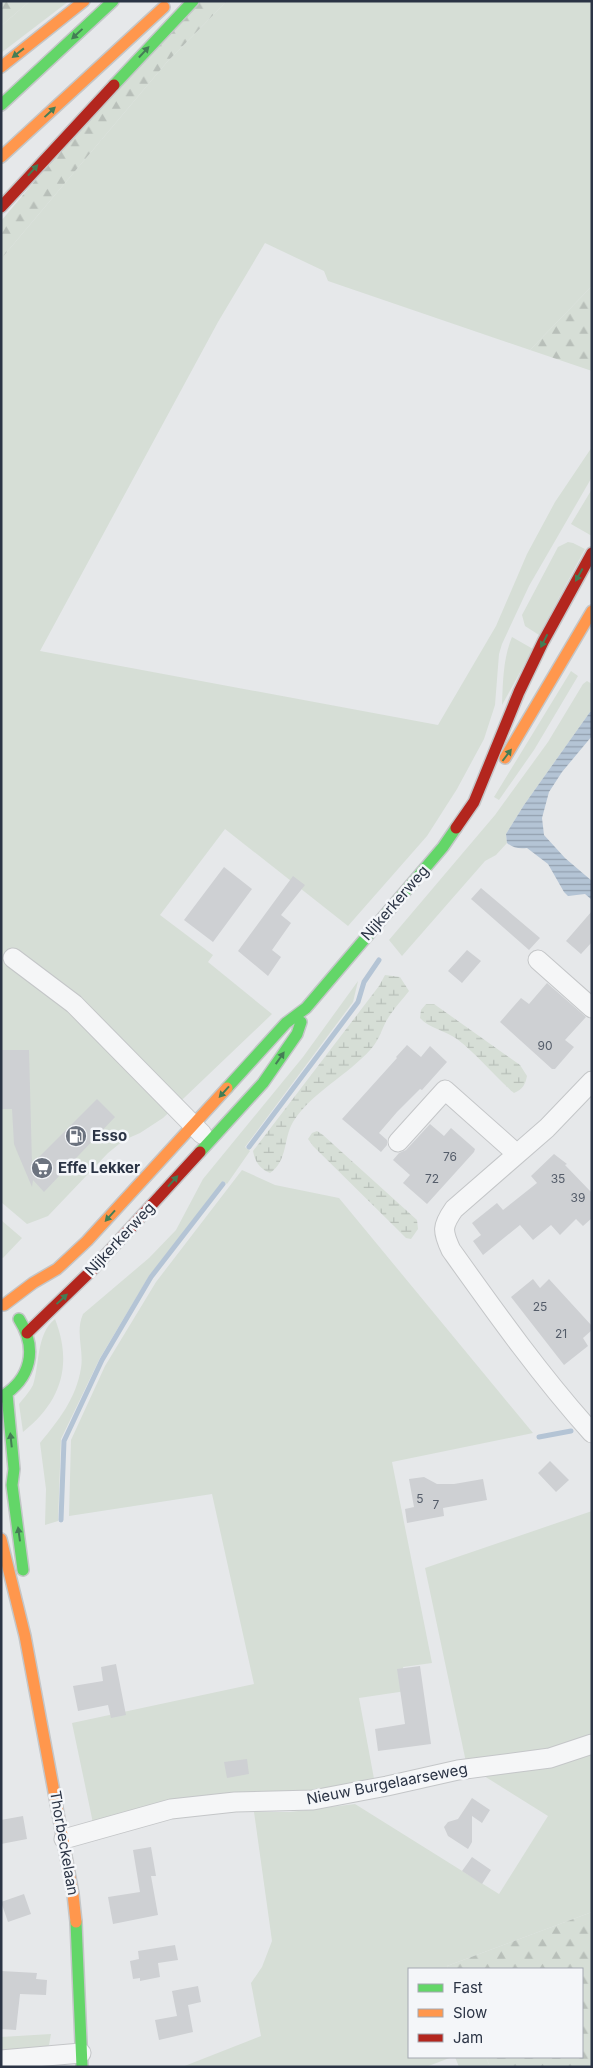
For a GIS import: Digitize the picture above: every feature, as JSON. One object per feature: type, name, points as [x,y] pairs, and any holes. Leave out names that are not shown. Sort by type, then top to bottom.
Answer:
[{"type":"main road","points":[[1,67],[84,1]]},
{"type":"main road","points":[[1,105],[113,1]]},
{"type":"main road","points":[[1,157],[170,1]]},
{"type":"main road","points":[[1,207],[34,169],[193,1]]},
{"type":"main road","name":"Nijkerkerweg","points":[[478,794],[519,692],[566,598],[592,553]]},
{"type":"main road","name":"Nijkerkerweg","points":[[34,1296],[42,1290],[57,1269],[87,1241],[166,1153],[194,1126],[286,1023],[306,1008],[443,847],[478,794],[514,747],[591,613]]},
{"type":"main road","name":"Nijkerkerweg","points":[[27,1333],[93,1269],[263,1083],[297,1034],[306,1008]]},
{"type":"main road","name":"Nijkerkerweg","points":[[2,1305],[34,1282],[57,1269]]},
{"type":"main road","points":[[2,1305],[15,1313],[27,1333],[30,1352],[25,1375],[4,1396]]},
{"type":"main road","name":"Thorbeckelaan","points":[[4,1396],[14,1468],[12,1485],[22,1556],[25,1636]]},
{"type":"main road","name":"Thorbeckelaan","points":[[1,1445],[5,1469],[12,1485]]},
{"type":"main road","name":"Thorbeckelaan","points":[[1,1539],[25,1636],[73,1894],[78,1946],[82,2060]]},
{"type":"street","points":[[566,598],[591,613]]},
{"type":"street","points":[[13,958],[74,1004],[210,1141]]},
{"type":"street","points":[[538,960],[592,1008]]},
{"type":"street","points":[[592,1081],[547,1128],[454,1209],[444,1223],[444,1237],[451,1250],[552,1389],[592,1433]]},
{"type":"street","points":[[398,1142],[445,1090],[517,1154]]},
{"type":"street","name":"Nieuw Burgelaarseweg","points":[[64,1839],[171,1809],[234,1802],[313,1800],[458,1770],[550,1758],[592,1744]]},
{"type":"street","name":"Thorbeckelaan","points":[[1,2060],[82,2060]]},
{"type":"green space","points":[[1,1],[30,1],[1,26]]},
{"type":"green space","points":[[30,1],[69,1],[1,53],[1,26]]},
{"type":"green space","points":[[198,1],[227,1],[167,62],[1,259],[1,221],[105,98]]},
{"type":"green space","points":[[227,1],[592,1],[592,286],[530,350],[328,281],[324,271],[265,243],[218,322],[40,651],[438,725],[496,626],[527,554],[555,502],[592,447],[592,477],[529,586],[502,644],[499,654],[495,705],[484,739],[457,789],[427,836],[348,926],[225,829],[160,915],[213,955],[208,962],[272,1014],[163,1118],[140,1133],[124,1140],[108,1153],[48,1216],[27,1224],[1,1202],[1,259],[167,62]]},
{"type":"green space","points":[[592,286],[592,371],[530,350]]},
{"type":"green space","points":[[592,489],[592,536],[571,524]]},
{"type":"green space","points":[[568,542],[585,549],[539,635],[525,626],[522,615],[558,547]]},
{"type":"green space","points":[[512,637],[533,649],[502,705],[505,662]]},
{"type":"green space","points":[[571,671],[578,676],[534,750],[499,800],[494,797]]},
{"type":"green space","points":[[587,681],[592,684],[592,712],[590,712],[524,805],[506,834],[507,843],[496,855],[485,861],[402,956],[389,940],[495,815],[548,742],[583,684]]},
{"type":"green space","points":[[385,975],[400,977],[409,991],[390,1015],[377,1041],[362,1059],[320,1092],[301,1111],[290,1129],[280,1162],[270,1173],[266,1171],[258,1165],[253,1151],[379,986]]},
{"type":"green space","points":[[358,981],[353,1002],[245,1147],[250,1151],[227,1184],[223,1181],[149,1276],[100,1358],[61,1439],[58,1521],[45,1525],[46,1489],[40,1443],[71,1400],[79,1379],[82,1361],[80,1328],[83,1314],[149,1258],[176,1230],[203,1179],[303,1057]]},
{"type":"green space","points":[[426,1004],[434,1004],[520,1065],[527,1076],[522,1088],[514,1093],[457,1039],[420,1018],[421,1010]]},
{"type":"green space","points":[[317,1131],[417,1220],[418,1229],[411,1239],[406,1238],[313,1146],[308,1139],[312,1133]]},
{"type":"green space","points":[[242,1170],[275,1185],[339,1198],[533,1433],[392,1462],[432,1663],[403,1667],[406,1691],[359,1698],[375,1784],[93,1823],[72,1723],[254,1684],[212,1494],[69,1516],[71,1440],[105,1366],[156,1282]]},
{"type":"green space","points":[[1,1220],[22,1238],[3,1258],[1,1257]]},
{"type":"green space","points":[[55,1319],[63,1352],[60,1382],[47,1408],[23,1432],[19,1404],[33,1385],[42,1341],[49,1325]]},
{"type":"green space","points":[[592,1511],[592,1740],[467,1767],[425,1568]]},
{"type":"green space","points":[[592,1750],[592,1912],[447,1966],[448,1968],[408,1968],[408,2058],[449,2058],[426,2067],[182,2067],[261,2036],[251,1983],[262,1967],[272,1941],[254,1812],[290,1812],[355,1804],[499,1894],[548,1816],[481,1774]]},
{"type":"green space","points":[[592,1912],[592,2067],[490,2067],[486,2058],[583,2058],[583,1968],[448,1968],[447,1966]]},
{"type":"green space","points":[[51,2034],[49,2045],[46,2048],[1,2051],[1,2037]]},
{"type":"green space","points":[[455,2058],[486,2058],[490,2067],[459,2067]]},
{"type":"water","points":[[590,712],[592,712],[592,736],[562,772],[549,792],[542,818],[544,835],[565,858],[592,881],[592,900],[585,894],[568,896],[548,864],[527,848],[516,848],[509,845],[506,834],[524,805]]},
{"type":"building","points":[[224,867],[252,889],[213,942],[184,920]]},
{"type":"building","points":[[293,876],[305,885],[281,915],[291,923],[272,950],[281,957],[268,976],[238,951]]},
{"type":"building","points":[[481,888],[540,938],[529,950],[471,899]]},
{"type":"building","points":[[592,911],[592,942],[581,954],[566,941]]},
{"type":"building","points":[[467,950],[481,961],[462,983],[448,971]]},
{"type":"building","points":[[547,983],[586,1017],[565,1040],[574,1047],[555,1069],[552,1069],[500,1022],[521,998],[529,1004]]},
{"type":"building","points":[[407,1045],[421,1057],[430,1046],[447,1062],[422,1090],[420,1089],[397,1112],[379,1133],[387,1140],[387,1145],[381,1152],[342,1119]]},
{"type":"building","points":[[1,1050],[29,1050],[32,1164],[97,1099],[115,1117],[44,1192],[33,1180],[32,1187],[14,1144],[12,1109],[1,1109]]},
{"type":"building","points":[[430,1124],[444,1136],[451,1128],[475,1149],[427,1204],[403,1183],[410,1175],[393,1160],[399,1153],[406,1150]]},
{"type":"building","points":[[554,1154],[567,1164],[565,1165],[592,1193],[592,1218],[583,1226],[576,1219],[560,1235],[551,1225],[533,1240],[520,1225],[483,1255],[473,1241],[481,1235],[472,1223],[497,1203],[503,1210],[537,1183],[531,1176]]},
{"type":"building","points":[[533,1279],[540,1288],[549,1279],[592,1326],[592,1330],[583,1338],[588,1346],[564,1365],[511,1297]]},
{"type":"building","points":[[550,1461],[569,1480],[556,1492],[538,1473]]},
{"type":"building","points":[[424,1477],[437,1484],[454,1484],[483,1479],[487,1500],[443,1508],[444,1516],[407,1523],[405,1509],[414,1507],[409,1479]]},
{"type":"building","points":[[116,1664],[126,1715],[111,1718],[108,1705],[78,1711],[73,1686],[103,1681],[101,1667]]},
{"type":"building","points":[[420,1666],[431,1744],[378,1751],[375,1729],[405,1724],[397,1669]]},
{"type":"building","points":[[247,1759],[249,1774],[227,1778],[224,1762]]},
{"type":"building","points":[[472,1798],[490,1810],[482,1823],[472,1816],[472,1842],[468,1849],[448,1836],[444,1827],[448,1822],[458,1819]]},
{"type":"building","points":[[23,1816],[27,1839],[1,1844],[1,1820]]},
{"type":"building","points":[[151,1847],[156,1876],[151,1876],[158,1915],[113,1924],[108,1897],[140,1892],[133,1850]]},
{"type":"building","points":[[472,1857],[491,1870],[482,1884],[462,1871]]},
{"type":"building","points":[[24,1894],[31,1914],[8,1922],[1,1902]]},
{"type":"building","points":[[175,1945],[178,1960],[158,1963],[160,1977],[140,1981],[140,1978],[133,1979],[130,1961],[139,1959],[138,1951]]},
{"type":"building","points":[[1,1971],[37,1973],[36,1979],[47,1980],[46,1995],[20,1994],[16,2030],[1,2029]]},
{"type":"building","points":[[198,1986],[201,2002],[188,2005],[193,2032],[159,2040],[155,2020],[177,2016],[172,1991]]},
{"type":"waterway","points":[[249,1147],[358,1002],[364,982],[379,960]]},
{"type":"waterway","points":[[61,1520],[64,1441],[102,1360],[151,1277],[223,1184]]},
{"type":"waterway","points":[[539,1437],[571,1431]]},
{"type":"traffic: fast","points":[[1,105],[113,1]]},
{"type":"traffic: fast","points":[[114,85],[193,1]]},
{"type":"traffic: fast","points":[[227,1088],[286,1023],[306,1008],[443,847],[456,828]]},
{"type":"traffic: fast","points":[[200,1152],[263,1083],[297,1034],[301,1022]]},
{"type":"traffic: fast","points":[[1,1397],[19,1381],[28,1363],[30,1352],[28,1341],[19,1319]]},
{"type":"traffic: fast","points":[[7,1394],[14,1469],[12,1485],[23,1570]]},
{"type":"traffic: fast","points":[[76,1922],[82,2067]]},
{"type":"traffic: slow","points":[[1,67],[84,1]]},
{"type":"traffic: slow","points":[[1,157],[164,7]]},
{"type":"traffic: slow","points":[[505,758],[592,611]]},
{"type":"traffic: slow","points":[[4,1305],[33,1283],[57,1269],[87,1241],[227,1088]]},
{"type":"traffic: slow","points":[[1,1539],[25,1636],[73,1894],[76,1922]]},
{"type":"traffic: jam","points":[[1,207],[114,85]]},
{"type":"traffic: jam","points":[[456,828],[474,802],[519,692],[543,642],[592,553]]},
{"type":"traffic: jam","points":[[27,1333],[93,1269],[200,1152]]},
{"type":"place","name":"Esso","points":[[76,1136]]},
{"type":"place","name":"Effe Lekker","points":[[42,1168]]}]
